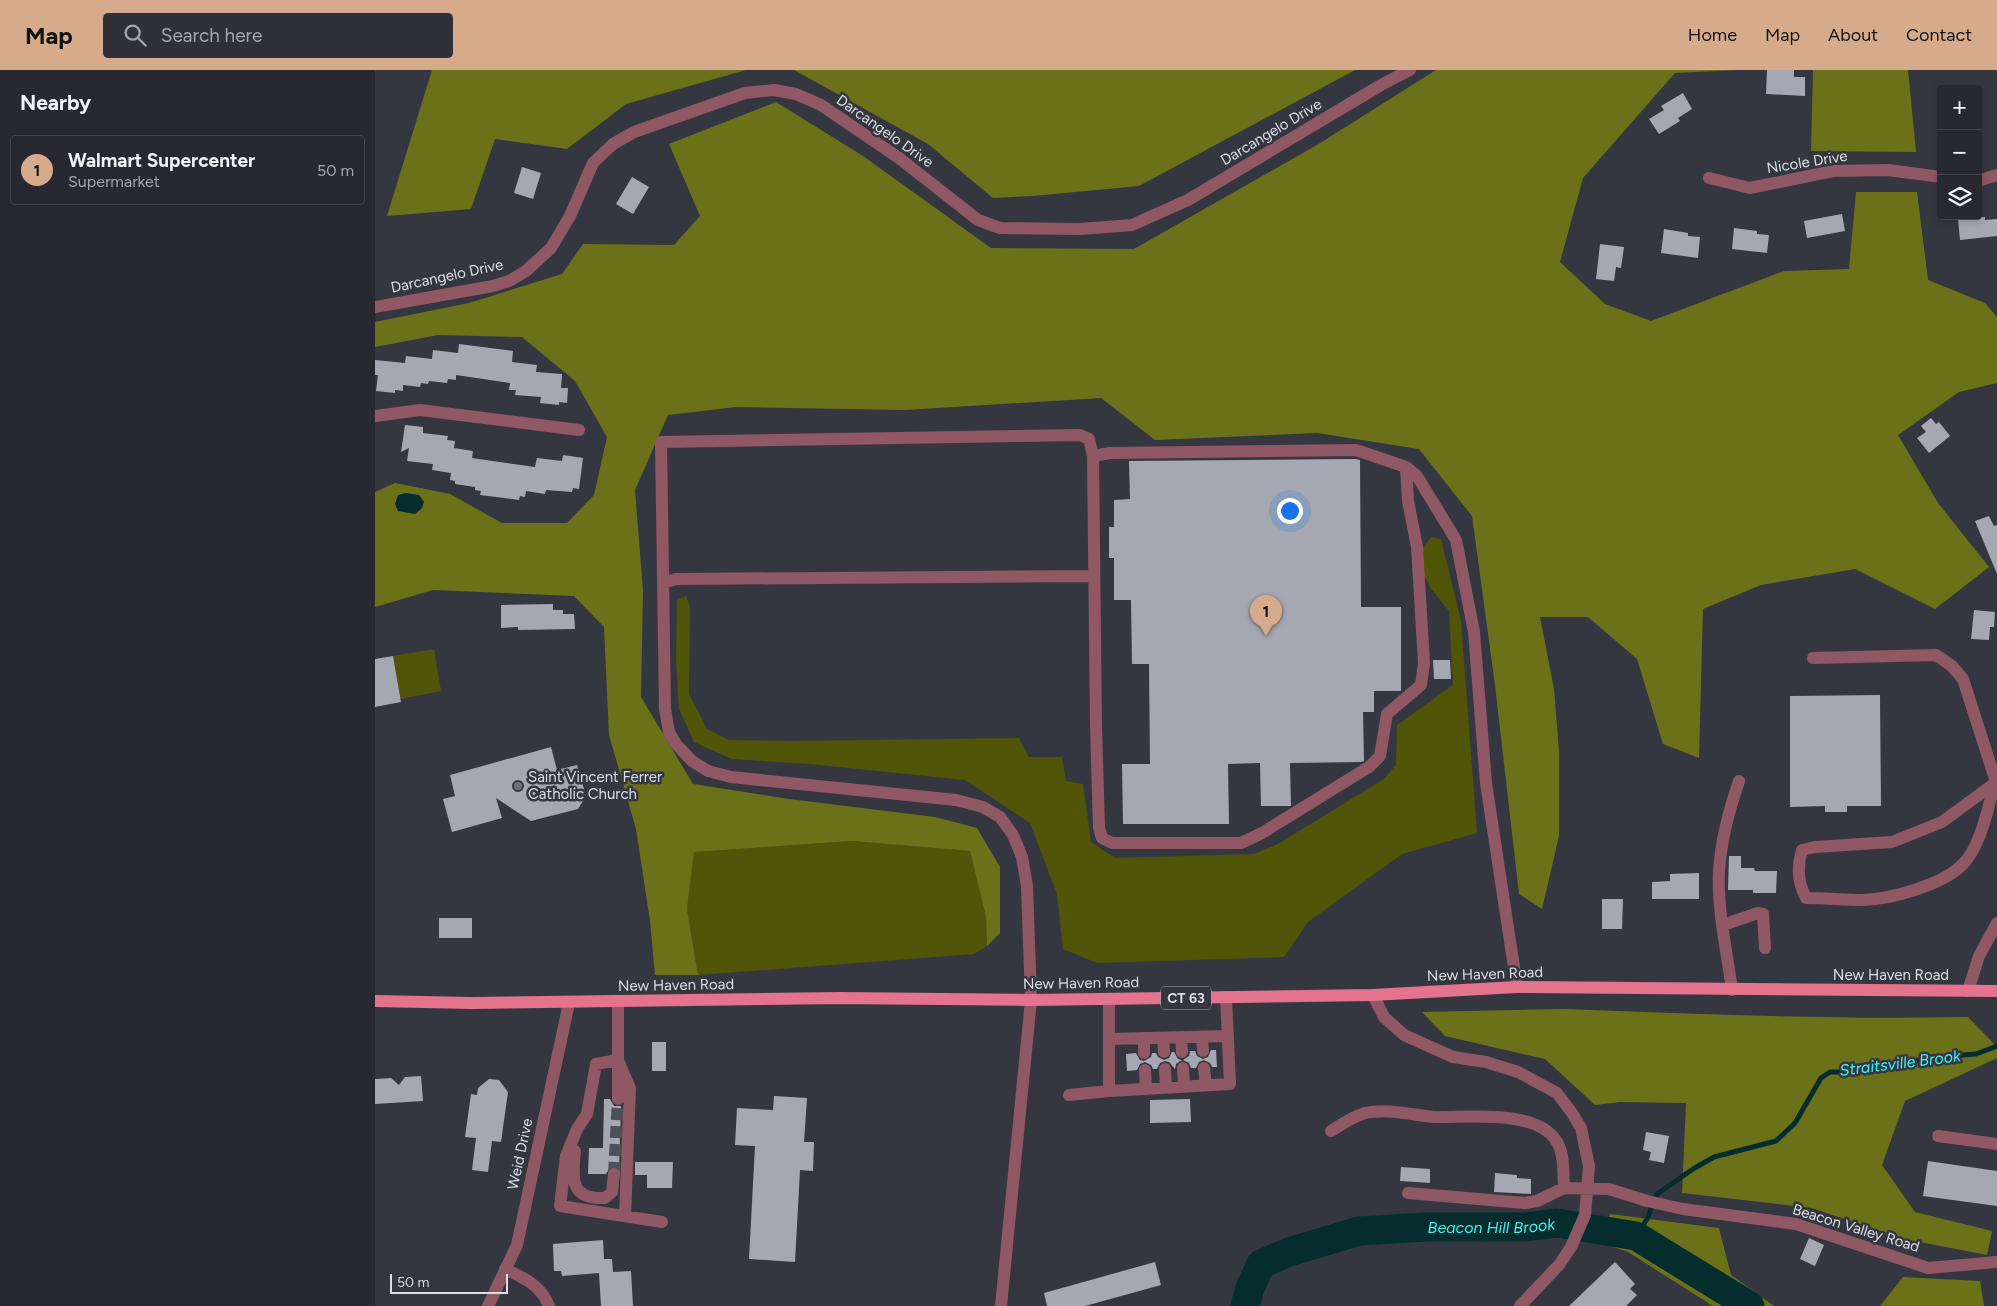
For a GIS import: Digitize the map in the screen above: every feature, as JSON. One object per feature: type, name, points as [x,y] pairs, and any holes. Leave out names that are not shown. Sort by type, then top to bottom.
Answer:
[{"type":"main road","name":"New Haven Road","points":[[375,1001],[569,1003],[840,998],[1031,1000],[1373,995],[1517,988],[1997,991]]},
{"type":"street","name":"Darcangelo Drive","points":[[375,307],[493,286],[509,281],[526,271],[543,257],[558,239],[570,216],[586,175],[601,153],[635,132],[745,93],[774,90],[796,94],[821,105],[899,158],[978,220],[1000,228],[1080,229],[1132,225],[1188,200],[1381,85],[1410,70]]},
{"type":"street","name":"Nicole Drive","points":[[1709,178],[1750,188],[1833,171],[1888,170],[1937,176]]},
{"type":"street","points":[[1982,180],[1997,175]]},
{"type":"street","points":[[375,416],[420,410],[579,430]]},
{"type":"street","points":[[1001,1306],[1031,1000],[1027,886],[1022,857],[1013,835],[1000,816],[983,807],[956,800],[731,777],[708,771],[692,762],[676,744],[669,732],[665,714],[661,442],[1080,435],[1089,439],[1093,456],[1099,828],[1102,838],[1112,843],[1241,843],[1262,833],[1369,767],[1380,756],[1387,714],[1421,685],[1423,663],[1417,546],[1407,501],[1406,467]]},
{"type":"street","points":[[1093,456],[1111,453],[1356,450],[1406,467],[1417,476],[1456,540],[1474,632],[1486,783],[1517,988]]},
{"type":"street","points":[[663,583],[676,579],[1094,576]]},
{"type":"street","points":[[1813,658],[1936,655],[1952,666],[1963,679],[1996,784],[1976,843],[1963,864],[1939,881],[1910,892],[1865,900],[1806,898],[1800,886],[1799,858],[1802,850],[1815,847],[1892,842],[1942,822],[1996,784]]},
{"type":"street","points":[[1732,990],[1723,925],[1719,871],[1727,815],[1739,781]]},
{"type":"street","points":[[1723,925],[1763,914],[1765,948]]},
{"type":"street","points":[[1968,991],[1979,956],[1997,923]]},
{"type":"street","points":[[1373,995],[1384,1017],[1404,1035],[1453,1057],[1486,1062],[1518,1072],[1557,1093],[1581,1128],[1589,1166],[1585,1214],[1571,1247],[1554,1270],[1520,1306]]},
{"type":"street","points":[[1069,1095],[1230,1084],[1227,997]]},
{"type":"street","points":[[1109,999],[1109,1091]]},
{"type":"street","points":[[618,1002],[618,1099]]},
{"type":"street","name":"Weid Drive","points":[[488,1306],[517,1245],[569,1003]]},
{"type":"street","points":[[1109,1039],[1228,1036]]},
{"type":"street","points":[[1181,1037],[1182,1052]]},
{"type":"street","points":[[1202,1037],[1203,1051]]},
{"type":"street","points":[[1144,1038],[1144,1053]]},
{"type":"street","points":[[1163,1038],[1164,1052]]},
{"type":"street","points":[[618,1060],[596,1064],[587,1114],[577,1129],[567,1156],[560,1206],[662,1222]]},
{"type":"street","points":[[618,1060],[630,1088],[625,1216]]},
{"type":"street","points":[[1183,1068],[1184,1086]]},
{"type":"street","points":[[1204,1068],[1206,1085]]},
{"type":"street","points":[[1165,1069],[1166,1087]]},
{"type":"street","points":[[1145,1070],[1146,1089]]},
{"type":"street","points":[[1331,1131],[1365,1113],[1374,1112],[1436,1117],[1480,1116],[1528,1123],[1546,1130],[1555,1139],[1562,1157],[1564,1188],[1537,1201],[1525,1203],[1408,1193]]},
{"type":"street","points":[[577,1129],[573,1174],[578,1190],[586,1197],[605,1198],[613,1192],[614,1174]]},
{"type":"street","points":[[1938,1136],[1997,1144]]},
{"type":"street","name":"Beacon Valley Road","points":[[1564,1188],[1619,1191],[1653,1203],[1683,1209],[1796,1224],[1928,1268],[1997,1262]]},
{"type":"street","points":[[505,1269],[533,1282],[542,1291],[549,1306]]},
{"type":"shaded area","points":[[406,493],[419,495],[424,502],[422,508],[415,514],[398,511],[395,504],[398,495]]},
{"type":"shaded area","points":[[1431,537],[1441,539],[1461,621],[1477,833],[1402,854],[1308,922],[1284,957],[1097,963],[1063,949],[1057,894],[1030,823],[965,780],[810,764],[732,759],[694,742],[679,709],[676,660],[677,600],[686,596],[690,606],[689,694],[707,729],[729,740],[1019,738],[1029,757],[1062,757],[1066,781],[1083,784],[1091,842],[1115,858],[1254,854],[1278,844],[1384,779],[1396,765],[1397,725],[1453,685],[1449,611],[1432,590],[1423,574],[1423,548]]},
{"type":"shaded area","points":[[434,649],[441,691],[400,699],[393,656]]},
{"type":"shaded area","points":[[852,841],[970,851],[986,917],[987,946],[974,954],[698,975],[687,909],[694,852]]},
{"type":"green space","points":[[432,70],[746,70],[626,104],[567,149],[495,139],[471,209],[387,216]]},
{"type":"green space","points":[[794,70],[1355,70],[1139,186],[993,198],[928,144]]},
{"type":"green space","points":[[1436,70],[1736,70],[1675,73],[1583,178],[1560,262],[1605,304],[1651,321],[1784,271],[1849,269],[1856,192],[1917,192],[1928,280],[1985,303],[1997,317],[1997,383],[1959,392],[1898,435],[1938,503],[1989,567],[1935,609],[1855,569],[1761,585],[1703,609],[1699,758],[1663,744],[1637,659],[1588,617],[1540,617],[1554,689],[1559,751],[1559,836],[1542,909],[1519,894],[1495,685],[1472,516],[1419,449],[1317,433],[1155,440],[1101,398],[905,410],[736,407],[668,415],[635,490],[643,591],[641,697],[693,784],[789,799],[935,817],[977,828],[1000,867],[1000,933],[987,946],[986,917],[970,851],[852,841],[694,852],[687,909],[698,975],[655,975],[650,921],[636,829],[609,735],[604,627],[574,596],[433,590],[375,607],[375,492],[395,483],[450,494],[502,523],[567,523],[594,495],[607,437],[575,381],[522,337],[438,335],[375,347],[375,322],[469,303],[562,274],[583,244],[674,245],[700,216],[669,144],[776,102],[863,156],[991,248],[1134,249],[1317,145]]},
{"type":"green space","points":[[1813,70],[1908,70],[1916,152],[1811,151]]},
{"type":"green space","points":[[1564,1009],[1816,1017],[1968,1017],[1997,1047],[1997,1058],[1905,1101],[1882,1165],[1915,1212],[1992,1231],[1987,1255],[1899,1238],[1812,1208],[1682,1193],[1686,1103],[1620,1102],[1595,1105],[1545,1059],[1445,1036],[1422,1012]]},
{"type":"green space","points":[[1610,1214],[1719,1228],[1731,1275],[1774,1306],[1713,1306],[1628,1252],[1599,1242]]},
{"type":"green space","points":[[1903,1277],[1980,1281],[1984,1306],[1880,1306]]},
{"type":"building","points":[[1767,70],[1794,70],[1794,77],[1805,77],[1805,96],[1766,94]]},
{"type":"building","points":[[1683,93],[1692,109],[1678,118],[1680,121],[1659,134],[1649,119],[1664,110],[1661,106]]},
{"type":"building","points":[[522,167],[541,173],[533,199],[514,193]]},
{"type":"building","points":[[632,177],[649,187],[633,214],[616,204]]},
{"type":"building","points":[[1842,214],[1845,231],[1807,238],[1804,221]]},
{"type":"building","points":[[1982,217],[1985,217],[1985,220],[1997,219],[1997,236],[1960,240],[1958,220],[1982,220]]},
{"type":"building","points":[[1734,228],[1757,231],[1757,234],[1769,235],[1767,253],[1732,249]]},
{"type":"building","points":[[1664,229],[1688,233],[1688,236],[1700,237],[1698,258],[1661,253]]},
{"type":"building","points":[[1600,244],[1624,247],[1621,268],[1616,267],[1614,281],[1596,279]]},
{"type":"building","points":[[459,344],[513,351],[512,362],[537,365],[536,372],[562,374],[561,388],[568,388],[567,403],[559,402],[559,405],[540,403],[541,397],[515,395],[516,390],[509,390],[510,383],[456,375],[456,380],[448,379],[447,383],[429,381],[428,384],[421,383],[420,387],[403,385],[403,391],[395,390],[395,393],[376,391],[378,375],[375,375],[375,360],[405,363],[406,356],[432,359],[433,350],[458,353]]},
{"type":"building","points":[[1931,418],[1936,424],[1939,422],[1950,436],[1929,453],[1917,438],[1926,432],[1921,426]]},
{"type":"building","points":[[405,425],[423,427],[423,433],[448,436],[447,440],[455,441],[454,448],[473,451],[472,458],[535,467],[537,458],[562,461],[563,455],[583,458],[579,489],[573,488],[572,492],[546,490],[545,494],[526,491],[525,497],[520,496],[519,500],[480,495],[481,491],[475,490],[475,487],[455,484],[455,481],[450,480],[451,473],[432,470],[433,464],[407,461],[409,448],[401,452]]},
{"type":"building","points":[[1360,460],[1361,607],[1401,607],[1401,691],[1374,691],[1374,712],[1363,712],[1364,761],[1290,763],[1291,806],[1261,806],[1260,763],[1228,764],[1229,824],[1123,824],[1122,764],[1150,764],[1149,664],[1132,664],[1131,600],[1114,600],[1114,558],[1109,558],[1109,527],[1114,527],[1114,500],[1130,499],[1129,461]]},
{"type":"building","points":[[1989,516],[1994,526],[1997,525],[1997,574],[1975,521]]},
{"type":"building","points":[[553,604],[553,610],[563,610],[563,614],[574,614],[575,629],[518,630],[518,627],[501,628],[501,605]]},
{"type":"building","points":[[1974,610],[1995,612],[1994,627],[1990,627],[1989,640],[1971,639]]},
{"type":"building","points":[[393,656],[401,702],[375,707],[375,659]]},
{"type":"building","points":[[1433,660],[1450,660],[1451,679],[1434,679]]},
{"type":"building","points":[[1880,695],[1881,806],[1847,806],[1847,812],[1825,812],[1825,806],[1790,807],[1790,696]]},
{"type":"building","name":"Saint Vincent Ferrer Catholic Church","points":[[551,747],[557,770],[577,765],[586,796],[578,809],[531,821],[496,798],[502,818],[452,832],[443,799],[455,796],[450,775]]},
{"type":"building","points":[[1729,856],[1741,856],[1741,868],[1754,868],[1755,871],[1777,871],[1776,893],[1753,893],[1753,890],[1728,890]]},
{"type":"building","points":[[1699,873],[1699,899],[1652,899],[1652,882],[1670,881],[1670,874]]},
{"type":"building","points":[[1602,899],[1623,899],[1622,929],[1602,929]]},
{"type":"building","points":[[439,918],[472,918],[472,938],[439,938]]},
{"type":"building","points":[[652,1042],[666,1042],[666,1071],[652,1071]]},
{"type":"building","points":[[1211,1050],[1216,1050],[1217,1067],[1212,1067],[1210,1063],[1204,1060],[1199,1062],[1196,1068],[1191,1068],[1189,1063],[1183,1060],[1189,1056],[1190,1051],[1195,1051],[1197,1056],[1203,1059],[1208,1057]]},
{"type":"building","points":[[1172,1052],[1174,1052],[1178,1059],[1182,1060],[1176,1064],[1175,1069],[1169,1062],[1165,1061],[1160,1063],[1157,1069],[1153,1069],[1151,1065],[1145,1062],[1140,1064],[1137,1070],[1127,1071],[1126,1054],[1136,1053],[1140,1060],[1144,1061],[1151,1057],[1152,1053],[1156,1053],[1158,1057],[1164,1060],[1169,1058]]},
{"type":"building","points":[[421,1076],[423,1101],[375,1104],[375,1079],[391,1078],[399,1085],[405,1077]]},
{"type":"building","points":[[489,1079],[499,1080],[508,1092],[501,1142],[492,1141],[488,1172],[472,1170],[476,1138],[465,1137],[471,1094],[477,1095],[478,1088]]},
{"type":"building","points":[[774,1096],[807,1098],[804,1142],[814,1142],[813,1171],[800,1170],[795,1262],[749,1259],[755,1146],[735,1145],[737,1108],[773,1110]]},
{"type":"building","points":[[604,1099],[610,1099],[614,1106],[621,1106],[619,1168],[610,1167],[606,1174],[588,1174],[589,1148],[603,1148]]},
{"type":"building","points":[[1190,1099],[1191,1122],[1150,1123],[1150,1100]]},
{"type":"building","points":[[1646,1132],[1669,1136],[1664,1163],[1649,1160],[1651,1152],[1643,1150]]},
{"type":"building","points":[[1928,1161],[1997,1171],[1997,1206],[1923,1196]]},
{"type":"building","points":[[635,1162],[673,1162],[672,1188],[647,1188],[647,1175],[635,1175]]},
{"type":"building","points":[[1401,1167],[1430,1169],[1430,1183],[1400,1181]]},
{"type":"building","points":[[1495,1173],[1517,1175],[1517,1178],[1531,1179],[1531,1194],[1494,1192]]},
{"type":"building","points":[[1809,1238],[1824,1245],[1815,1266],[1800,1259]]},
{"type":"building","points":[[603,1240],[604,1259],[612,1259],[613,1272],[631,1271],[633,1306],[601,1306],[599,1273],[562,1276],[561,1271],[554,1271],[553,1244]]},
{"type":"building","points":[[1155,1262],[1161,1285],[1085,1306],[1047,1306],[1044,1293]]},
{"type":"building","points":[[1615,1262],[1635,1284],[1630,1289],[1637,1295],[1626,1306],[1569,1306]]},
{"type":"waterway","name":"Straitsville Brook","points":[[1636,1236],[1647,1219],[1657,1194],[1714,1157],[1776,1141],[1795,1123],[1821,1078],[1830,1072],[1852,1072],[1936,1057],[1976,1054],[1997,1046]]},
{"type":"waterway","name":"Beacon Hill Brook","points":[[1245,1306],[1250,1288],[1261,1264],[1289,1252],[1359,1231],[1426,1227],[1524,1227],[1557,1223],[1636,1236],[1750,1306]]},
{"type":"tunnel","points":[[614,1174],[618,1099]]},
{"type":"place","name":"Walmart Supercenter","points":[[1266,636]]},
{"type":"place","name":"Saint Vincent Ferrer Catholic Church","points":[[518,786]]}]
